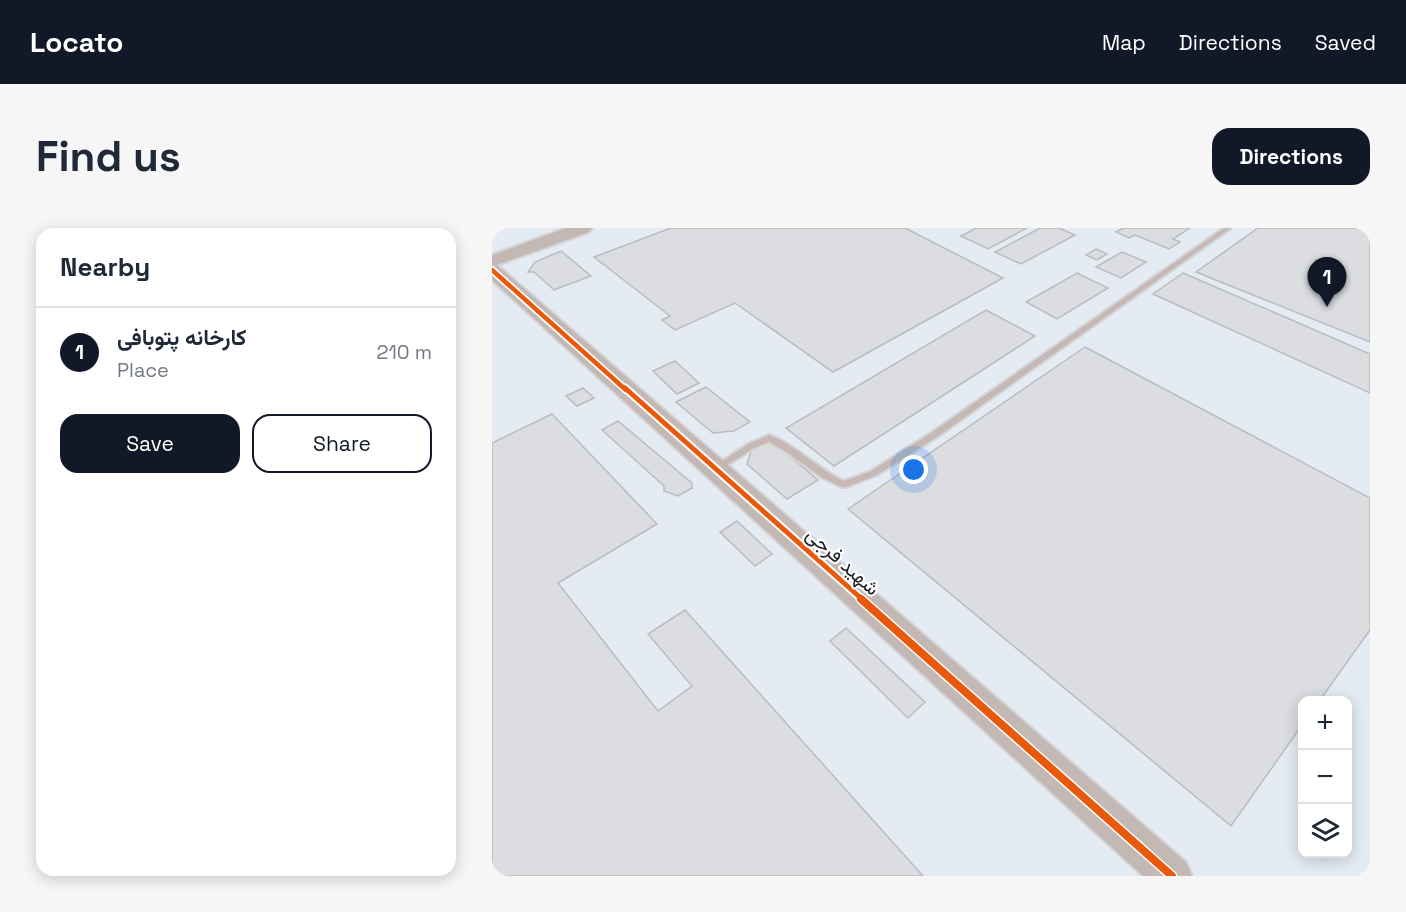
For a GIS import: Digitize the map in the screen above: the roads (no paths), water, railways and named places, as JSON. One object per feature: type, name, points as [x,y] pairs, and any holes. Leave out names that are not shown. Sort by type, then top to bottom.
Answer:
[{"type":"street","points":[[492,261],[583,228]]},
{"type":"street","name":"شهید فرجی","points":[[492,270],[1172,876]]},
{"type":"lane","points":[[715,468],[751,446],[770,438],[829,479],[844,485],[873,473],[943,428],[1228,228]]},
{"type":"place","name":"کارخانه پتوبافی","points":[[1327,307]]}]
